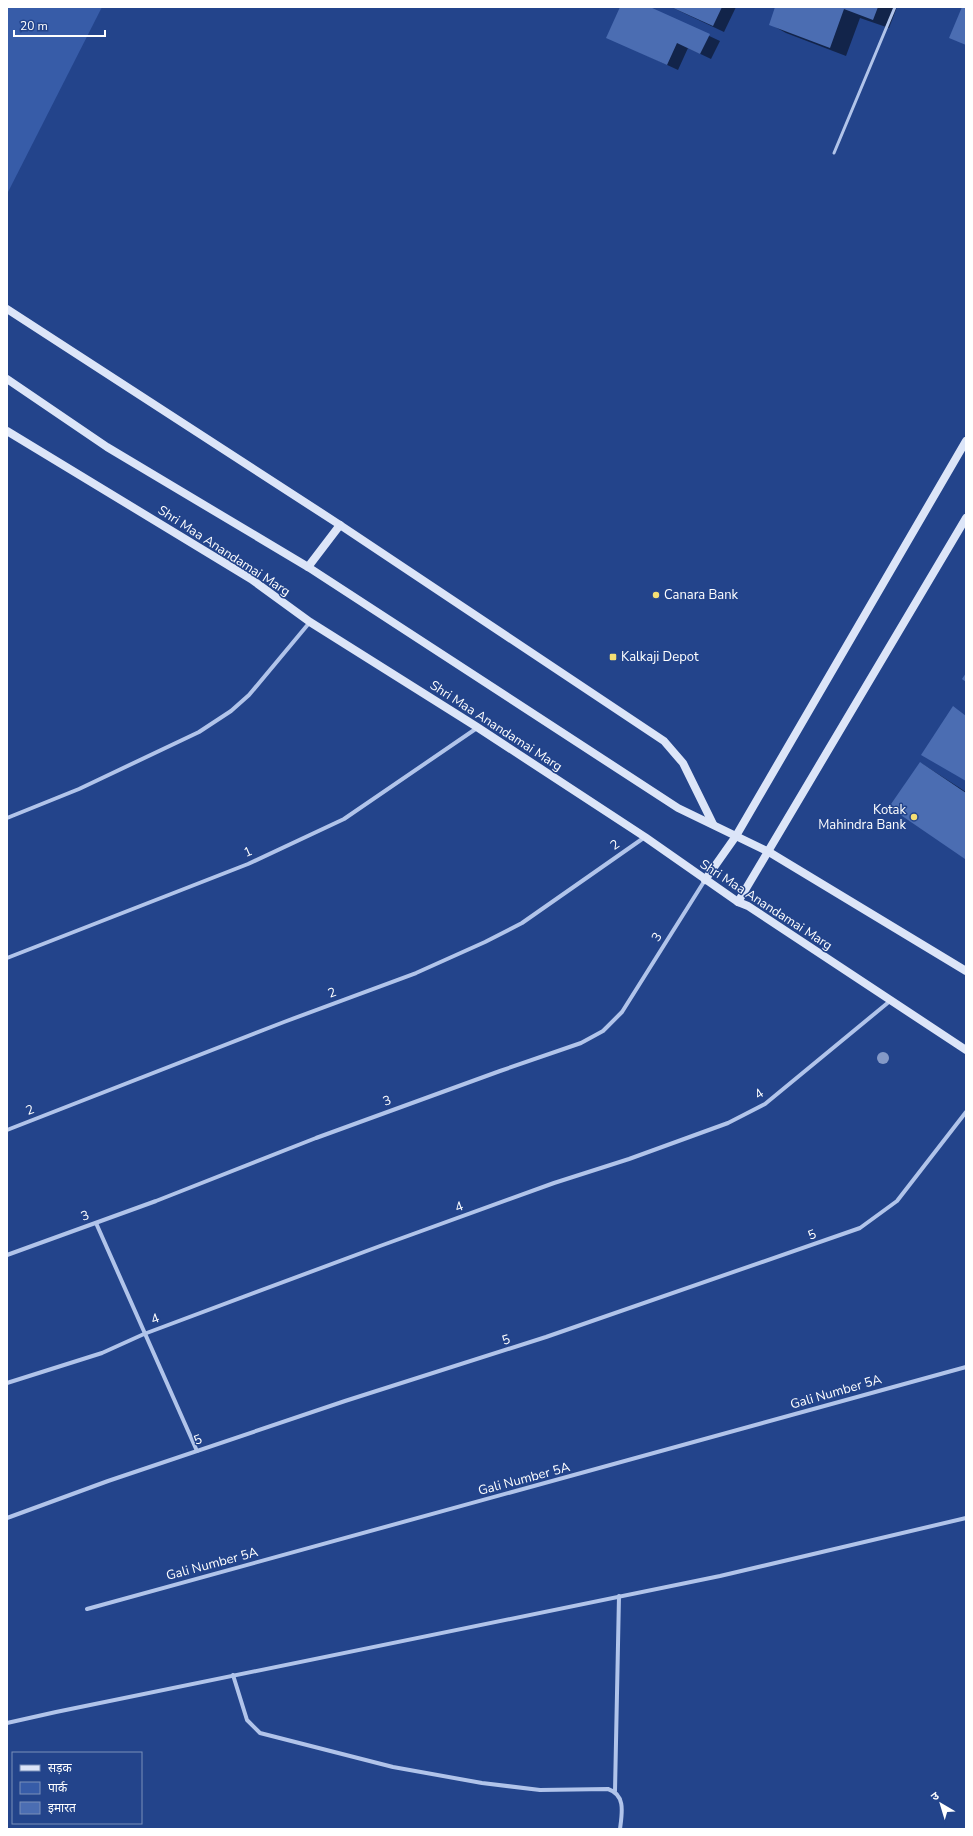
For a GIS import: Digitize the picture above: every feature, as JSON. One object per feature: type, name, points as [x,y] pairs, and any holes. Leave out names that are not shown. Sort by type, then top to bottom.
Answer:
[{"type":"main road","points":[[7,310],[340,525],[664,741],[683,763],[713,824]]},
{"type":"main road","name":"Shri Maa Anandamai Marg","points":[[7,379],[107,447],[308,567],[678,808],[769,852],[966,971]]},
{"type":"main road","name":"Shri Maa Anandamai Marg","points":[[7,431],[251,579],[310,622],[477,727],[644,837],[738,902],[748,906],[966,1050]]},
{"type":"main road","points":[[705,880],[736,836],[966,441]]},
{"type":"main road","points":[[738,902],[966,518]]},
{"type":"main road","points":[[308,567],[340,525]]},
{"type":"street","points":[[7,818],[79,789],[199,732],[231,711],[249,695],[310,622]]},
{"type":"street","name":"1","points":[[7,958],[248,864],[344,819],[477,727]]},
{"type":"street","name":"2","points":[[7,1130],[284,1022],[416,973],[478,945],[522,923],[644,837]]},
{"type":"street","name":"3","points":[[7,1255],[156,1201],[316,1138],[492,1073],[581,1043],[603,1031],[622,1012],[705,880]]},
{"type":"street","name":"4","points":[[7,1383],[102,1352],[144,1334],[554,1183],[629,1159],[728,1123],[765,1104],[890,1001]]},
{"type":"street","name":"5","points":[[7,1518],[108,1481],[345,1400],[546,1338],[860,1228],[897,1201],[966,1112]]},
{"type":"street","points":[[96,1223],[197,1451]]},
{"type":"street","name":"Gali Number 5A","points":[[87,1609],[966,1367]]},
{"type":"street","points":[[7,1723],[232,1675],[720,1576],[966,1518]]},
{"type":"street","points":[[615,1791],[619,1596]]},
{"type":"street","points":[[232,1675],[247,1720],[260,1733],[393,1767],[482,1783],[540,1790],[608,1788],[615,1791],[620,1798],[622,1811],[620,1829]]},
{"type":"lane","points":[[834,153],[895,7]]},
{"type":"green space","points":[[7,7],[102,7],[7,194]]},
{"type":"building","points":[[620,7],[650,7],[710,34],[700,54],[677,43],[667,65],[606,38]]},
{"type":"building","points":[[671,7],[722,7],[713,26]]},
{"type":"building","points":[[775,7],[878,7],[873,20],[844,9],[830,48],[769,25]]},
{"type":"building","points":[[962,7],[966,7],[966,45],[949,38]]},
{"type":"building","points":[[966,673],[966,682],[962,679]]},
{"type":"building","points":[[953,706],[966,716],[966,781],[921,755]]},
{"type":"building","points":[[920,762],[966,793],[965,859],[889,807]]},
{"type":"place","name":"Canara Bank","points":[[656,595]]},
{"type":"place","name":"Kalkaji Depot","points":[[613,657]]},
{"type":"place","name":"Kotak Mahindra Bank","points":[[914,817]]}]
